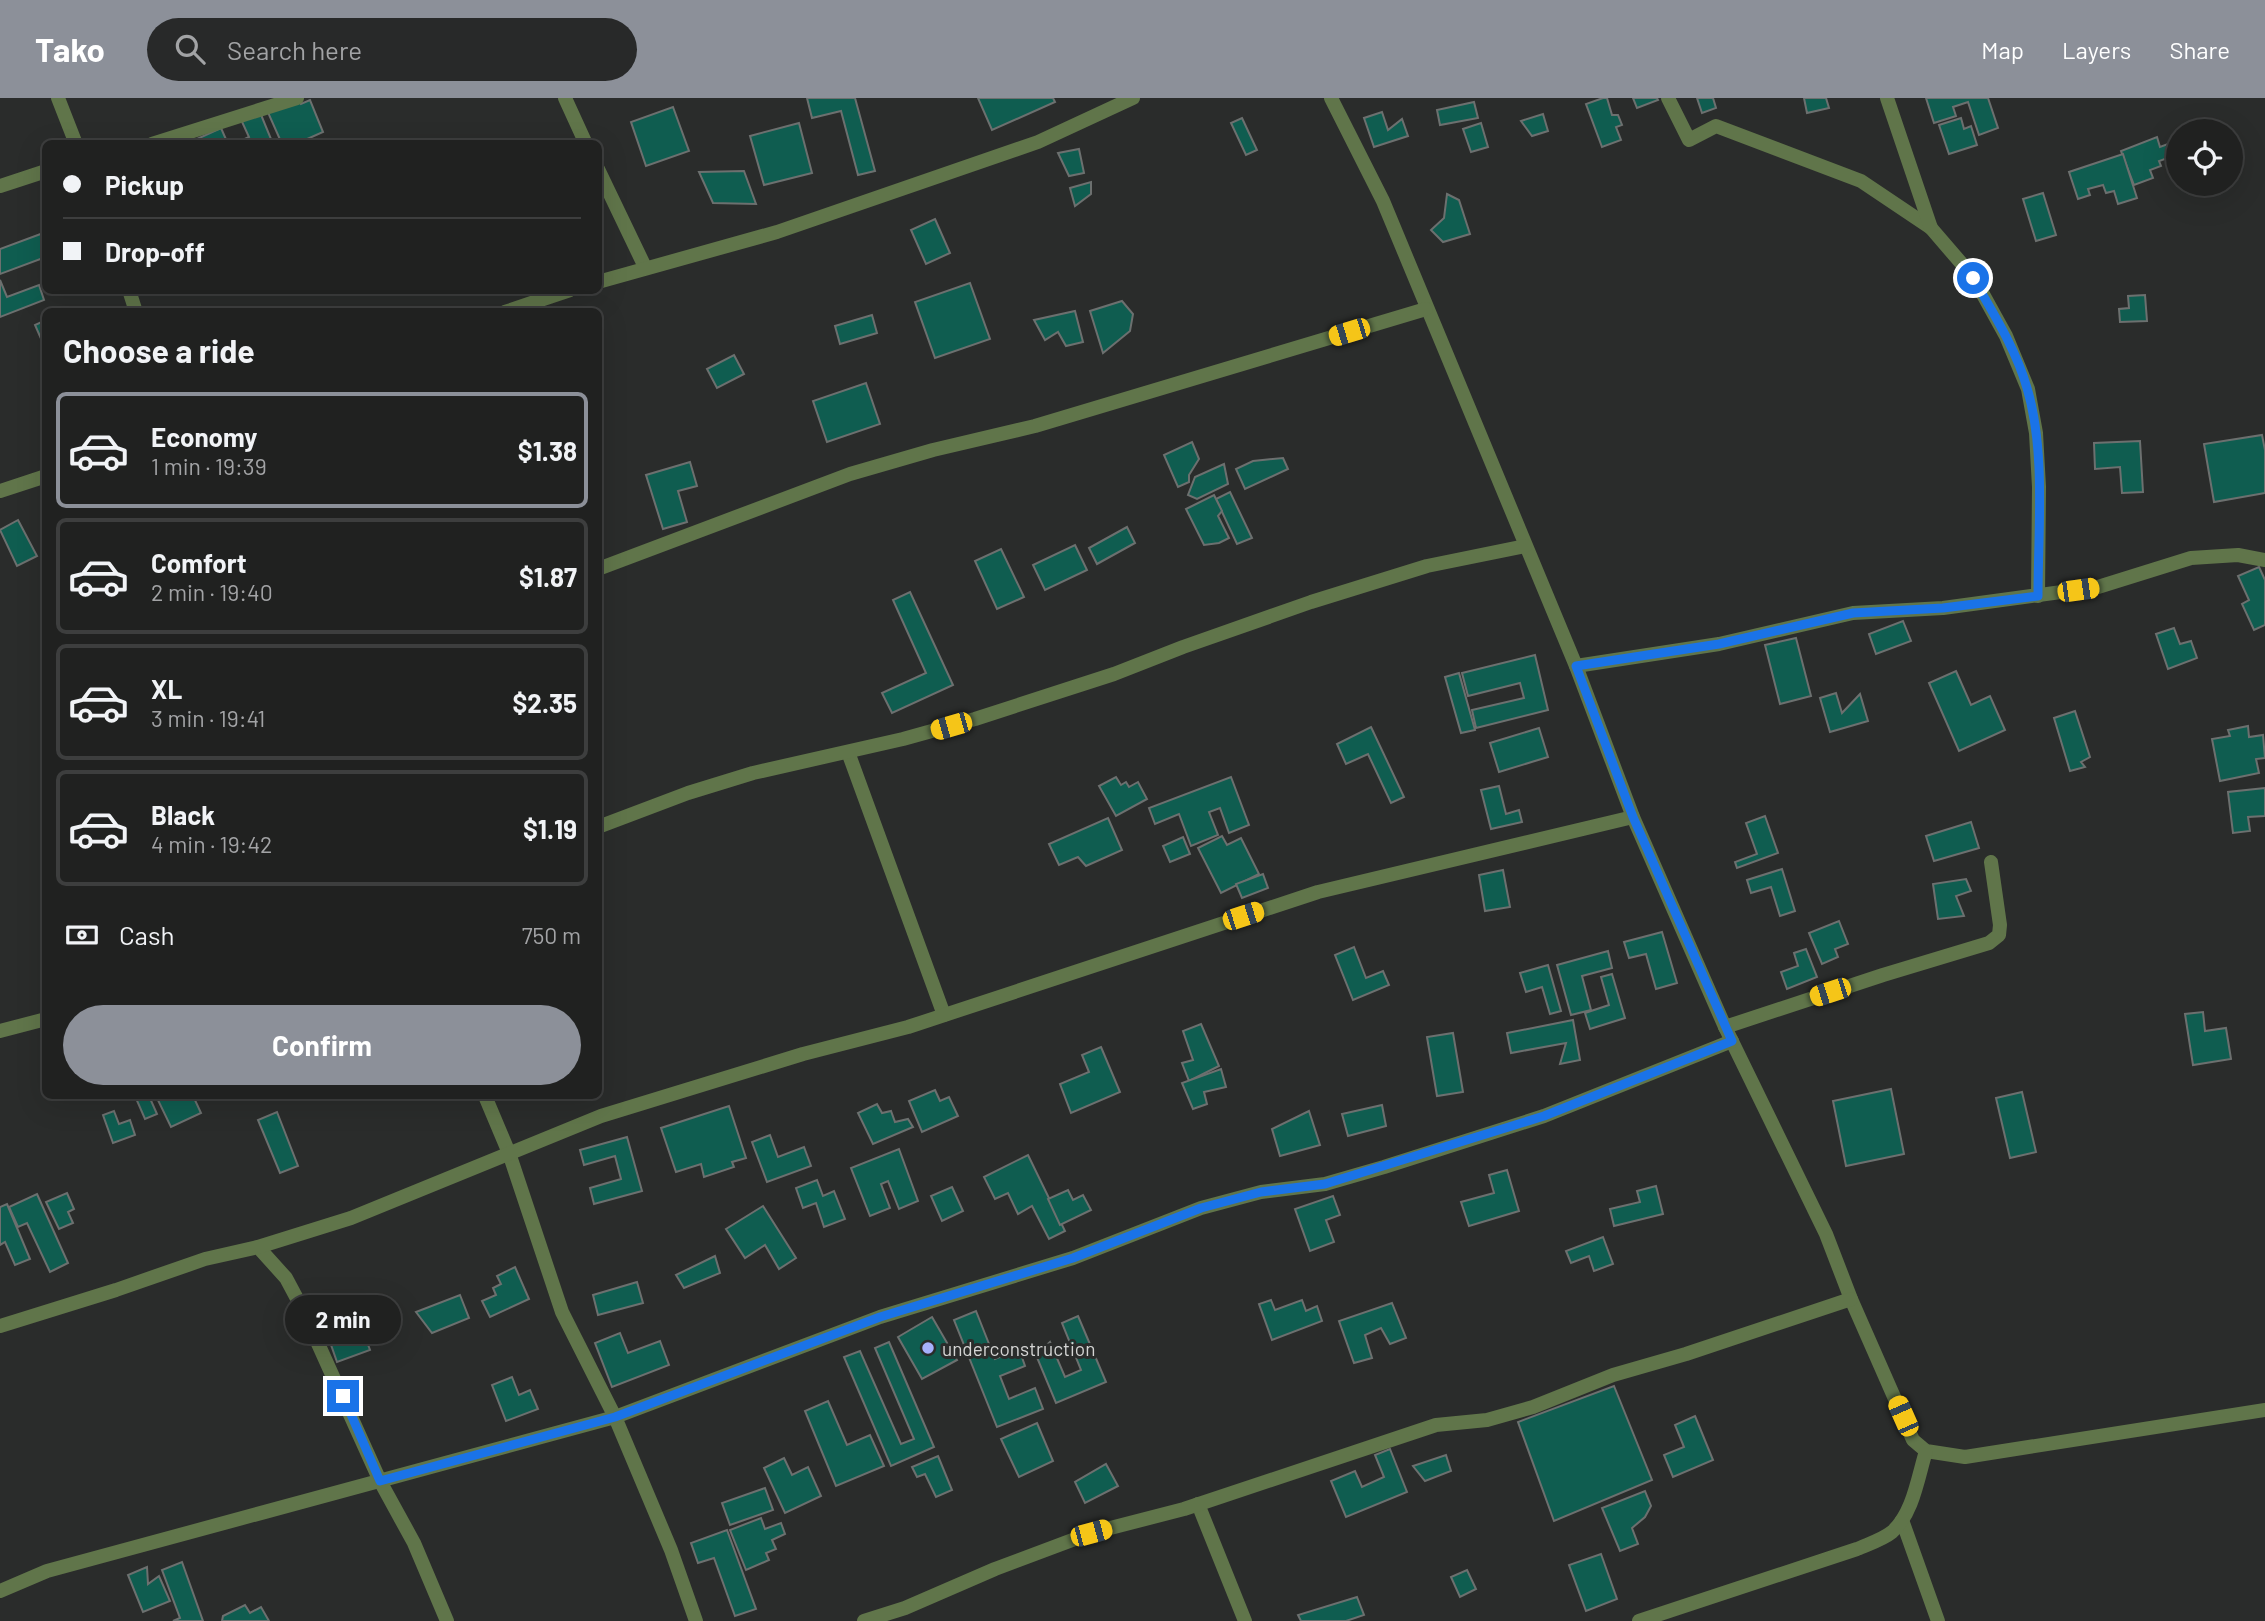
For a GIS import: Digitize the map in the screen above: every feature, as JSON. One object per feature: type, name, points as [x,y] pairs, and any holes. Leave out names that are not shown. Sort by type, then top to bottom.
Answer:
[{"type":"street","points":[[58,98],[74,140]]},
{"type":"street","points":[[165,140],[297,98]]},
{"type":"street","points":[[565,98],[584,140]]},
{"type":"street","points":[[602,281],[777,232],[1038,142],[1133,98]]},
{"type":"street","points":[[1331,98],[1382,201],[1576,666],[1633,817],[1725,1027],[1826,1234],[1851,1299],[1913,1440],[1926,1451],[1965,1457],[2265,1410]]},
{"type":"street","points":[[1668,98],[1689,140],[1716,126],[1861,181],[1931,228],[1973,278],[2006,336],[2028,388],[2036,433],[2039,487],[2038,596]]},
{"type":"street","points":[[1887,98],[1931,228]]},
{"type":"street","points":[[0,186],[42,172]]},
{"type":"street","points":[[602,177],[645,267]]},
{"type":"street","points":[[517,308],[558,294]]},
{"type":"street","points":[[602,567],[850,474],[933,450],[1035,426],[1426,309]]},
{"type":"street","points":[[0,491],[42,477]]},
{"type":"street","points":[[602,825],[688,793],[754,773],[975,719],[1114,674],[1311,602],[1427,566],[1525,546]]},
{"type":"street","points":[[1576,666],[1719,644],[1853,613],[1943,608],[2098,587],[2191,558],[2238,555],[2265,559]]},
{"type":"street","points":[[848,752],[944,1015]]},
{"type":"street","points":[[0,1326],[205,1259],[258,1247],[351,1218],[601,1116],[647,1101],[803,1054],[908,1027],[1318,892],[1633,817]]},
{"type":"street","points":[[1725,1027],[1989,943],[1999,935],[2000,925],[1991,862]]},
{"type":"street","points":[[0,1031],[42,1020]]},
{"type":"street","points":[[0,1591],[47,1571],[615,1417],[880,1317],[1073,1258],[1201,1208],[1261,1192],[1325,1184],[1396,1163],[1544,1116],[1732,1041]]},
{"type":"street","points":[[486,1099],[509,1153],[562,1312],[615,1417],[671,1550],[696,1621]]},
{"type":"street","points":[[258,1247],[286,1278],[380,1481],[414,1543],[447,1621]]},
{"type":"street","points":[[864,1621],[905,1608],[995,1569],[1091,1533],[1198,1504],[1436,1425],[1487,1420],[1532,1407],[1612,1375],[1686,1354],[1851,1299]]},
{"type":"street","points":[[1639,1621],[1857,1549],[1892,1531],[1902,1520],[1926,1451]]},
{"type":"street","points":[[1198,1504],[1245,1621]]},
{"type":"street","points":[[1902,1520],[1938,1621]]},
{"type":"building","points":[[299,98],[301,104],[310,100],[323,132],[305,140],[280,140],[266,108]]},
{"type":"building","points":[[807,98],[855,98],[875,171],[858,175],[841,111],[812,118]]},
{"type":"building","points":[[978,98],[1053,98],[1055,102],[992,130]]},
{"type":"building","points":[[1607,98],[1612,115],[1618,115],[1622,125],[1616,127],[1621,140],[1602,147],[1586,104]]},
{"type":"building","points":[[1633,98],[1657,98],[1658,100],[1637,108]]},
{"type":"building","points":[[1697,98],[1713,98],[1716,108],[1702,113]]},
{"type":"building","points":[[1804,98],[1826,98],[1829,108],[1807,113]]},
{"type":"building","points":[[1926,98],[1988,98],[1998,128],[1979,135],[1968,102],[1953,107],[1956,116],[1934,123]]},
{"type":"building","points":[[1474,102],[1478,118],[1440,125],[1437,110]]},
{"type":"building","points":[[257,105],[271,139],[243,140],[249,137],[238,113]]},
{"type":"building","points":[[673,107],[689,151],[646,166],[631,122]]},
{"type":"building","points":[[1382,112],[1388,130],[1402,119],[1408,136],[1374,147],[1364,118]]},
{"type":"building","points":[[1543,114],[1548,131],[1532,136],[1521,121]]},
{"type":"building","points":[[1242,118],[1257,150],[1246,155],[1231,123]]},
{"type":"building","points":[[1961,118],[1964,129],[1971,126],[1977,145],[1949,154],[1939,125]]},
{"type":"building","points":[[799,123],[812,173],[764,185],[750,136]]},
{"type":"building","points":[[1481,123],[1488,147],[1471,152],[1463,129]]},
{"type":"building","points":[[221,128],[226,140],[198,140]]},
{"type":"building","points":[[2157,137],[2160,147],[2166,145],[2166,159],[2159,161],[2161,166],[2150,170],[2153,178],[2134,185],[2121,151]]},
{"type":"building","points":[[1079,149],[1084,173],[1069,176],[1058,153]]},
{"type":"building","points":[[2123,154],[2137,198],[2118,204],[2114,191],[2106,193],[2103,185],[2088,189],[2090,195],[2078,199],[2069,172]]},
{"type":"building","points":[[744,171],[756,204],[713,203],[699,172]]},
{"type":"building","points":[[1091,182],[1091,194],[1075,206],[1070,188]]},
{"type":"building","points":[[2043,193],[2056,235],[2036,241],[2023,199]]},
{"type":"building","points":[[1447,194],[1459,200],[1470,234],[1443,242],[1431,230],[1444,218]]},
{"type":"building","points":[[935,219],[950,253],[926,264],[911,230]]},
{"type":"building","points":[[42,233],[42,258],[0,274],[0,249]]},
{"type":"building","points":[[0,280],[7,297],[39,285],[44,300],[0,317]]},
{"type":"building","points":[[970,283],[990,339],[935,358],[915,302]]},
{"type":"building","points":[[2145,295],[2147,321],[2120,322],[2119,309],[2129,308],[2128,296]]},
{"type":"building","points":[[1122,301],[1133,314],[1130,331],[1103,353],[1090,311]]},
{"type":"building","points":[[1075,311],[1083,342],[1066,346],[1058,332],[1045,340],[1034,320]]},
{"type":"building","points":[[872,315],[877,333],[840,344],[835,326]]},
{"type":"building","points":[[42,322],[42,341],[35,325]]},
{"type":"building","points":[[734,355],[744,374],[717,388],[707,369]]},
{"type":"building","points":[[866,383],[880,424],[827,442],[813,401]]},
{"type":"building","points":[[2262,435],[2265,450],[2265,493],[2214,502],[2204,444]]},
{"type":"building","points":[[2140,441],[2143,492],[2122,493],[2120,467],[2095,469],[2094,443]]},
{"type":"building","points":[[1192,442],[1199,459],[1189,475],[1189,482],[1178,487],[1164,455]]},
{"type":"building","points":[[1283,458],[1288,469],[1245,489],[1236,469],[1253,461]]},
{"type":"building","points":[[690,462],[697,486],[678,491],[687,522],[663,529],[646,475]]},
{"type":"building","points":[[1224,464],[1228,484],[1197,499],[1188,495],[1195,477]]},
{"type":"building","points":[[1230,492],[1252,538],[1237,544],[1216,499]]},
{"type":"building","points":[[1214,495],[1222,511],[1218,516],[1229,538],[1219,543],[1204,545],[1186,509]]},
{"type":"building","points":[[18,520],[37,556],[17,566],[0,530]]},
{"type":"building","points":[[1127,527],[1135,543],[1097,564],[1089,548]]},
{"type":"building","points":[[1075,545],[1087,570],[1045,590],[1033,565]]},
{"type":"building","points":[[1001,549],[1024,597],[997,609],[975,561]]},
{"type":"building","points":[[2259,567],[2265,580],[2265,625],[2254,630],[2242,604],[2249,600],[2238,576]]},
{"type":"building","points":[[910,592],[953,685],[892,713],[882,693],[926,673],[893,600]]},
{"type":"building","points":[[1903,621],[1911,641],[1876,654],[1869,634]]},
{"type":"building","points":[[2174,628],[2180,644],[2191,641],[2197,658],[2168,669],[2156,634]]},
{"type":"building","points":[[1796,638],[1811,696],[1780,704],[1765,645]]},
{"type":"building","points":[[1535,655],[1548,710],[1476,728],[1472,710],[1524,698],[1520,683],[1468,696],[1462,673]]},
{"type":"building","points":[[1956,671],[1971,705],[1990,696],[2005,730],[1959,751],[1929,683]]},
{"type":"building","points":[[1459,673],[1475,730],[1461,733],[1445,677]]},
{"type":"building","points":[[1836,693],[1842,713],[1860,694],[1868,721],[1830,732],[1820,698]]},
{"type":"building","points":[[2075,711],[2090,757],[2081,762],[2085,767],[2070,771],[2054,718]]},
{"type":"building","points":[[2248,726],[2249,737],[2263,735],[2265,758],[2256,759],[2259,773],[2220,781],[2212,739],[2230,736],[2228,730]]},
{"type":"building","points":[[1371,727],[1404,797],[1391,803],[1368,754],[1346,764],[1337,744]]},
{"type":"building","points":[[1539,728],[1548,757],[1499,772],[1490,743]]},
{"type":"building","points":[[1116,777],[1121,785],[1126,782],[1129,787],[1138,782],[1147,799],[1116,816],[1099,786]]},
{"type":"building","points":[[1231,777],[1249,825],[1229,833],[1220,808],[1209,812],[1218,835],[1191,846],[1179,814],[1155,824],[1149,808]]},
{"type":"building","points":[[1499,786],[1506,814],[1519,810],[1522,822],[1491,829],[1481,790]]},
{"type":"building","points":[[2265,788],[2265,816],[2248,817],[2250,831],[2233,833],[2228,792]]},
{"type":"building","points":[[1765,816],[1778,853],[1737,868],[1735,862],[1757,854],[1746,823]]},
{"type":"building","points":[[1108,818],[1122,850],[1086,866],[1078,857],[1059,865],[1049,844]]},
{"type":"building","points":[[1971,822],[1979,848],[1934,861],[1926,836]]},
{"type":"building","points":[[1222,836],[1227,845],[1241,838],[1259,874],[1221,893],[1198,848]]},
{"type":"building","points":[[1183,837],[1190,854],[1170,862],[1163,846]]},
{"type":"building","points":[[1782,869],[1795,911],[1780,916],[1771,887],[1751,893],[1747,880]]},
{"type":"building","points":[[1503,870],[1510,907],[1485,911],[1479,875]]},
{"type":"building","points":[[1263,874],[1268,888],[1242,898],[1236,884]]},
{"type":"building","points":[[1966,879],[1971,891],[1956,896],[1964,916],[1938,919],[1933,884]]},
{"type":"building","points":[[1839,921],[1848,944],[1835,949],[1838,957],[1822,964],[1809,933]]},
{"type":"building","points":[[1662,932],[1677,983],[1656,989],[1646,954],[1629,958],[1624,942]]},
{"type":"building","points":[[1354,947],[1366,978],[1383,971],[1389,985],[1353,1000],[1335,955]]},
{"type":"building","points":[[1806,949],[1817,977],[1787,989],[1781,972],[1798,966],[1794,953]]},
{"type":"building","points":[[1608,951],[1612,968],[1582,976],[1591,1010],[1571,1015],[1557,965]]},
{"type":"building","points":[[1548,965],[1561,1011],[1550,1014],[1542,987],[1526,992],[1520,973]]},
{"type":"building","points":[[1612,974],[1625,1018],[1590,1029],[1585,1013],[1609,1005],[1601,977]]},
{"type":"building","points":[[2203,1012],[2205,1031],[2226,1028],[2231,1059],[2193,1065],[2185,1014]]},
{"type":"building","points":[[1573,1020],[1580,1060],[1560,1064],[1566,1043],[1511,1053],[1507,1033]]},
{"type":"building","points":[[1201,1024],[1219,1066],[1189,1081],[1182,1063],[1193,1060],[1183,1031]]},
{"type":"building","points":[[1453,1033],[1463,1092],[1437,1096],[1427,1037]]},
{"type":"building","points":[[1101,1047],[1120,1092],[1071,1113],[1060,1084],[1089,1072],[1082,1055]]},
{"type":"building","points":[[1221,1069],[1226,1087],[1204,1092],[1207,1104],[1193,1109],[1182,1083]]},
{"type":"building","points":[[1891,1089],[1904,1154],[1846,1166],[1833,1101]]},
{"type":"building","points":[[935,1090],[940,1101],[949,1097],[958,1116],[922,1132],[909,1101]]},
{"type":"building","points":[[2022,1092],[2036,1152],[2010,1158],[1996,1098]]},
{"type":"building","points":[[136,1099],[150,1099],[157,1114],[145,1119]]},
{"type":"building","points":[[157,1099],[194,1099],[201,1113],[171,1127]]},
{"type":"building","points":[[877,1104],[882,1113],[891,1111],[895,1122],[908,1119],[913,1127],[873,1144],[858,1113]]},
{"type":"building","points":[[1382,1105],[1386,1126],[1348,1136],[1342,1114]]},
{"type":"building","points":[[729,1106],[746,1158],[732,1162],[734,1167],[704,1177],[701,1164],[676,1172],[661,1128]]},
{"type":"building","points":[[114,1111],[119,1124],[130,1120],[135,1135],[113,1143],[103,1115]]},
{"type":"building","points":[[1309,1111],[1320,1145],[1280,1156],[1272,1129]]},
{"type":"building","points":[[277,1112],[298,1166],[280,1173],[258,1120]]},
{"type":"building","points":[[770,1135],[778,1157],[804,1147],[811,1166],[767,1182],[752,1142]]},
{"type":"building","points":[[627,1137],[642,1191],[594,1204],[590,1188],[621,1179],[615,1156],[584,1165],[580,1150]]},
{"type":"building","points":[[899,1149],[918,1201],[899,1209],[888,1181],[881,1184],[890,1208],[870,1216],[851,1168]]},
{"type":"building","points":[[1028,1155],[1065,1231],[1049,1239],[1032,1206],[1018,1214],[1008,1193],[995,1199],[984,1177]]},
{"type":"building","points":[[1507,1170],[1519,1211],[1469,1226],[1461,1202],[1494,1193],[1489,1175]]},
{"type":"building","points":[[817,1180],[823,1196],[834,1191],[845,1219],[824,1227],[816,1203],[803,1208],[796,1188]]},
{"type":"building","points":[[1656,1186],[1663,1214],[1614,1226],[1610,1209],[1640,1202],[1637,1191]]},
{"type":"building","points":[[952,1187],[963,1211],[942,1221],[931,1196]]},
{"type":"building","points":[[1068,1190],[1073,1200],[1083,1195],[1091,1210],[1060,1225],[1048,1199]]},
{"type":"building","points":[[67,1193],[74,1209],[68,1212],[73,1223],[59,1229],[46,1202]]},
{"type":"building","points":[[37,1194],[68,1263],[50,1272],[27,1223],[18,1227],[9,1207]]},
{"type":"building","points":[[1333,1196],[1340,1215],[1326,1220],[1334,1242],[1310,1251],[1295,1209]]},
{"type":"building","points":[[7,1204],[30,1259],[15,1265],[5,1242],[0,1245],[0,1207]]},
{"type":"building","points":[[763,1206],[796,1258],[779,1269],[765,1245],[745,1258],[726,1229]]},
{"type":"building","points":[[1603,1237],[1613,1264],[1594,1271],[1589,1256],[1571,1263],[1566,1251]]},
{"type":"building","points":[[715,1256],[720,1273],[684,1288],[676,1275]]},
{"type":"building","points":[[515,1267],[529,1299],[490,1317],[482,1301],[496,1295],[493,1288],[501,1284],[497,1276]]},
{"type":"building","points":[[637,1282],[643,1303],[598,1315],[593,1295]]},
{"type":"building","points":[[460,1295],[469,1318],[432,1333],[416,1312]]},
{"type":"building","points":[[351,1299],[370,1350],[337,1362],[329,1339],[343,1334],[333,1306]]},
{"type":"building","points":[[1271,1300],[1275,1310],[1302,1300],[1306,1311],[1317,1306],[1322,1321],[1272,1340],[1259,1304]]},
{"type":"building","points":[[1392,1303],[1406,1338],[1390,1344],[1381,1328],[1365,1335],[1372,1358],[1354,1363],[1339,1321]]},
{"type":"building","points":[[976,1311],[995,1359],[1019,1349],[1025,1366],[1000,1376],[1009,1399],[1035,1388],[1043,1409],[997,1427],[954,1320]]},
{"type":"building","points":[[1078,1316],[1106,1382],[1056,1403],[1036,1355],[1050,1342],[1065,1377],[1081,1370],[1062,1323]]},
{"type":"building","name":"underconstruction","points":[[932,1317],[957,1360],[922,1379],[898,1337]]},
{"type":"building","points":[[620,1333],[628,1353],[660,1341],[669,1365],[612,1387],[595,1343]]},
{"type":"building","points":[[889,1342],[934,1447],[891,1466],[844,1357],[860,1351],[901,1444],[914,1439],[875,1348]]},
{"type":"building","points":[[512,1377],[519,1395],[530,1390],[538,1409],[506,1421],[492,1385]]},
{"type":"building","points":[[1614,1386],[1652,1480],[1554,1521],[1518,1422]]},
{"type":"building","points":[[828,1401],[847,1445],[870,1435],[884,1466],[836,1486],[805,1411]]},
{"type":"building","points":[[1695,1416],[1713,1460],[1673,1477],[1664,1455],[1684,1447],[1675,1425]]},
{"type":"building","points":[[1037,1423],[1053,1461],[1019,1477],[1001,1439]]},
{"type":"building","points":[[1390,1449],[1407,1492],[1346,1517],[1331,1481],[1355,1471],[1362,1487],[1384,1477],[1375,1455]]},
{"type":"building","points":[[1446,1455],[1451,1471],[1425,1481],[1413,1466]]},
{"type":"building","points":[[938,1456],[952,1490],[936,1497],[925,1474],[917,1477],[912,1467]]},
{"type":"building","points":[[784,1458],[792,1475],[808,1467],[821,1496],[785,1513],[764,1468]]},
{"type":"building","points":[[1106,1464],[1118,1486],[1085,1503],[1075,1482]]},
{"type":"building","points":[[765,1488],[773,1510],[730,1525],[722,1503]]},
{"type":"building","points":[[1645,1491],[1651,1506],[1645,1517],[1632,1528],[1638,1544],[1620,1551],[1602,1508]]},
{"type":"building","points":[[761,1518],[765,1529],[781,1523],[785,1534],[772,1540],[776,1549],[766,1553],[769,1560],[746,1570],[730,1530]]},
{"type":"building","points":[[727,1530],[756,1609],[735,1616],[714,1558],[698,1563],[691,1543]]},
{"type":"building","points":[[1601,1554],[1617,1599],[1586,1611],[1569,1565]]},
{"type":"building","points":[[182,1562],[203,1621],[173,1621],[180,1618],[162,1570]]},
{"type":"building","points":[[147,1567],[148,1584],[159,1576],[170,1601],[143,1612],[128,1575]]},
{"type":"building","points":[[1467,1570],[1476,1589],[1460,1597],[1451,1577]]},
{"type":"building","points":[[1357,1597],[1364,1615],[1346,1621],[1301,1621],[1298,1615]]},
{"type":"building","points":[[245,1605],[250,1613],[261,1607],[269,1621],[222,1621],[223,1616]]},
{"type":"place","name":"underconstruction","points":[[928,1348]]},
{"type":"route","points":[[343,1396],[380,1481],[615,1417],[880,1317],[1073,1258],[1201,1208],[1261,1192],[1325,1184],[1544,1116],[1732,1041],[1633,817],[1576,666],[1719,644],[1853,613],[1943,608],[2038,596],[2039,487],[2036,433],[2028,388],[2006,336],[1973,278]]}]
